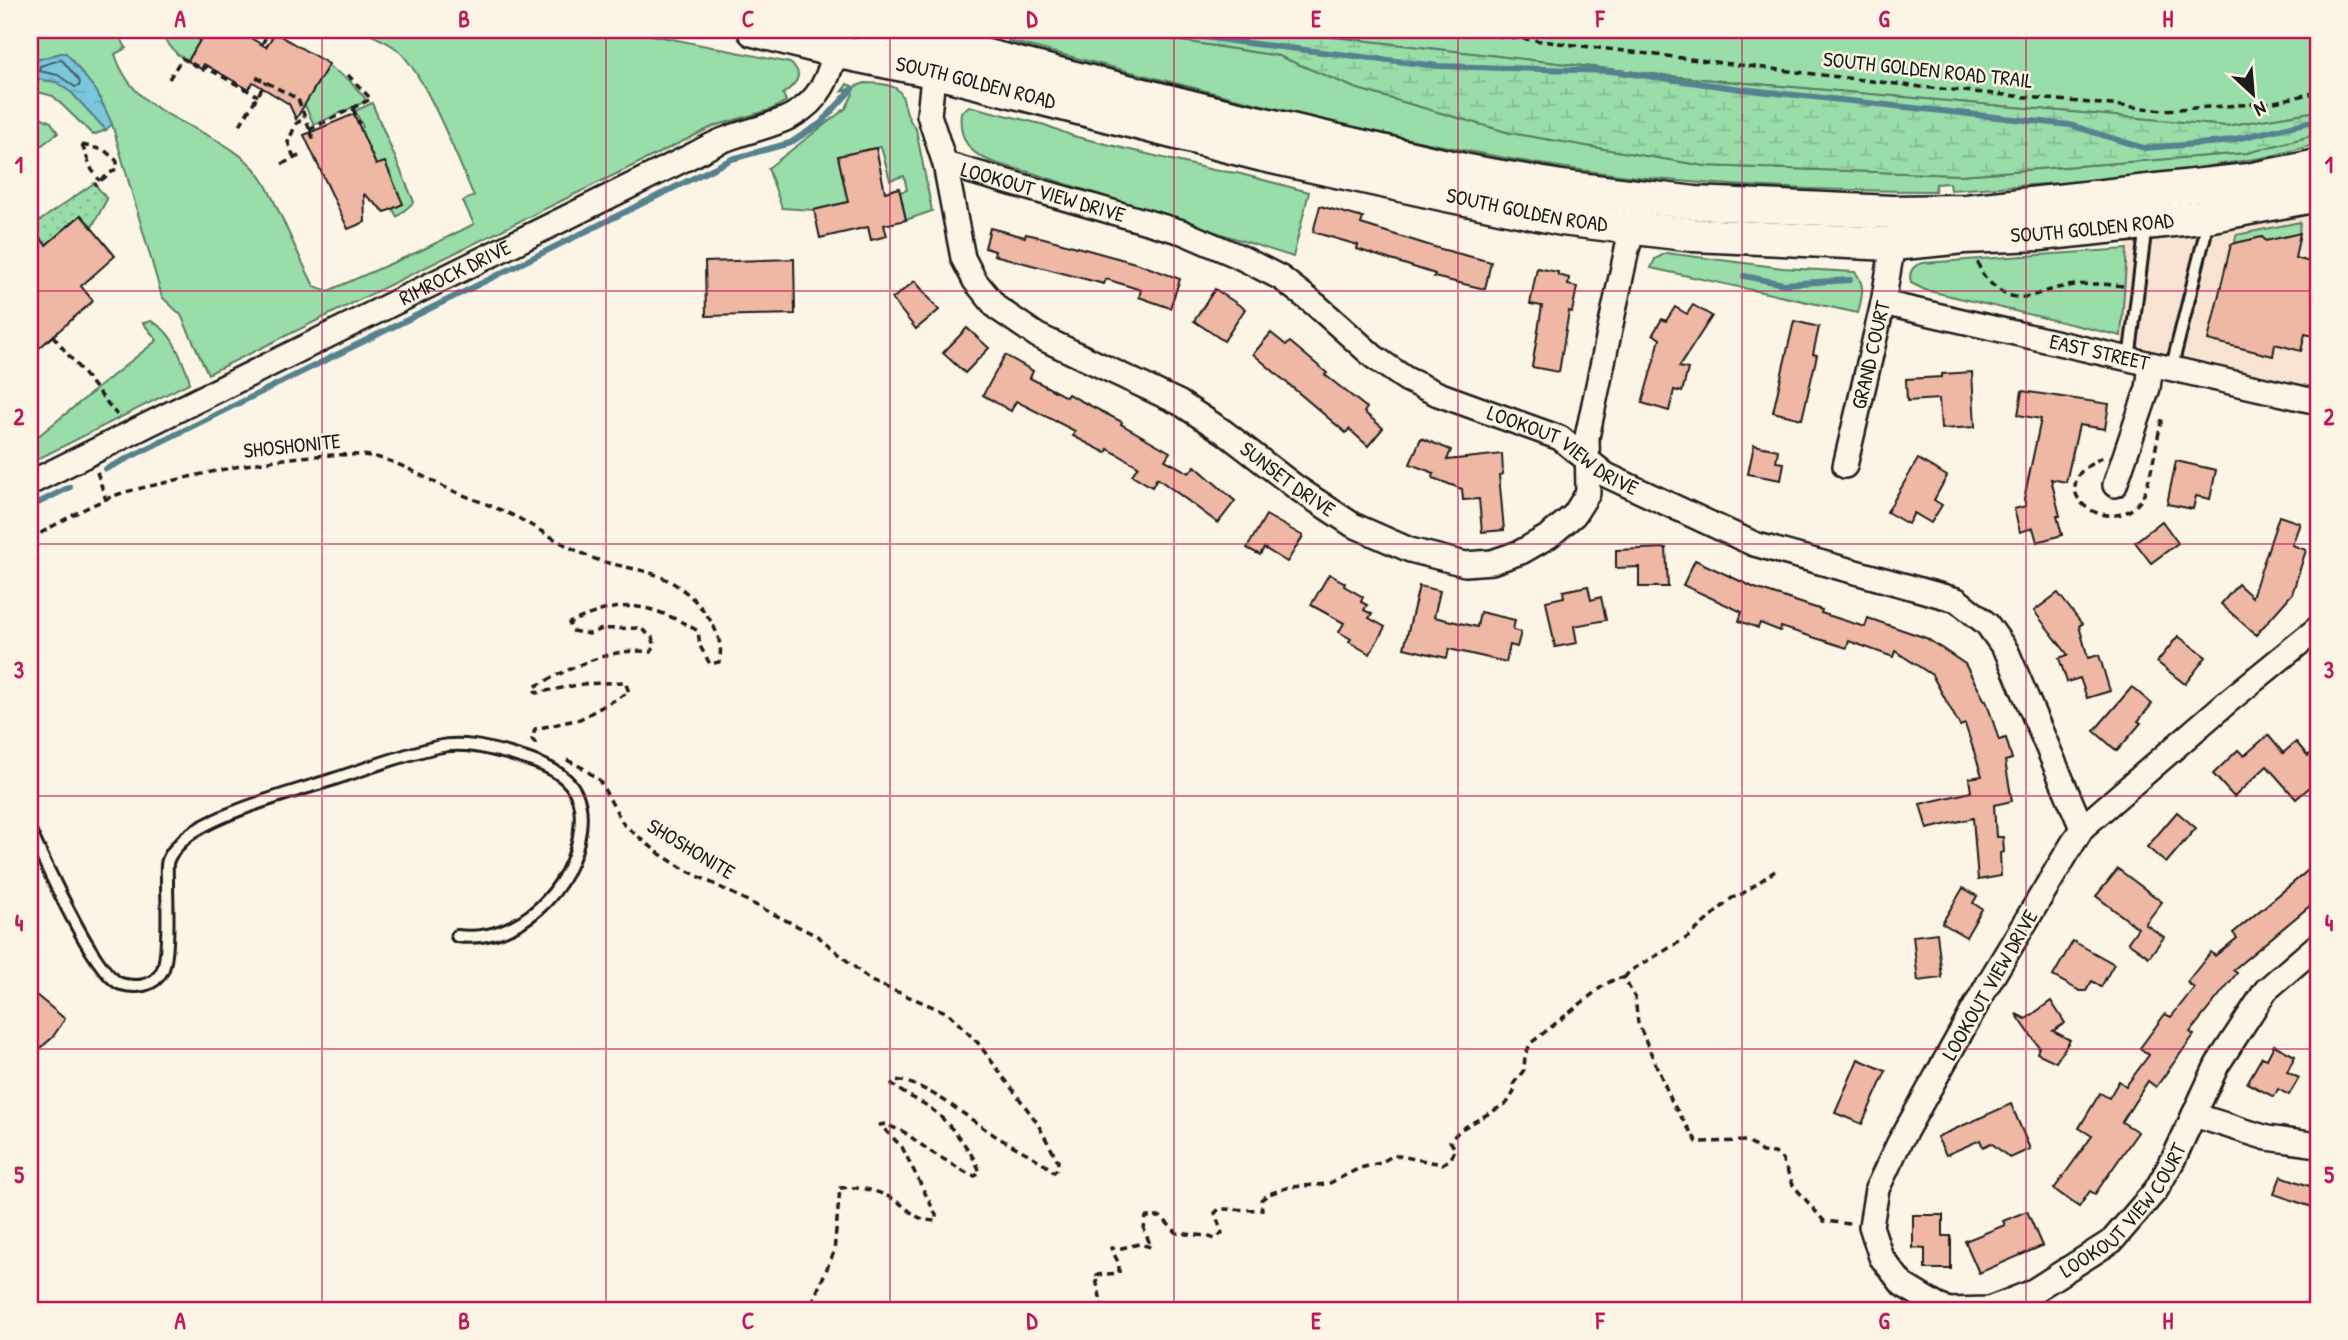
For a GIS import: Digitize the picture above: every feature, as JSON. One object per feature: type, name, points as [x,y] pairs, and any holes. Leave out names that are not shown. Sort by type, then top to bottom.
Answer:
[{"type":"main road","name":"SOUTH GOLDEN ROAD","points":[[754,30],[837,40],[935,57],[1473,172],[1644,198],[1712,204],[1892,212],[1966,211],[2248,180],[2318,166]]},
{"type":"main road","name":"SOUTH GOLDEN ROAD","points":[[870,30],[935,57],[1263,155],[1535,213],[1693,235],[1893,244],[1964,237],[2040,234],[2202,217],[2318,195]]},
{"type":"main road","points":[[1634,228],[1644,198]]},
{"type":"main road","points":[[1892,212],[1893,244]]},
{"type":"street","name":"RIMROCK DRIVE","points":[[30,482],[695,154],[729,138],[780,123],[793,116],[820,90],[837,40]]},
{"type":"street","name":"SUNSET DRIVE","points":[[935,57],[929,116],[945,164],[963,258],[975,281],[997,308],[1038,336],[1180,403],[1224,432],[1297,488],[1353,524],[1410,550],[1465,564],[1492,562],[1521,552],[1574,515],[1588,493],[1587,437],[1627,249],[1634,228]]},
{"type":"street","name":"LOOKOUT VIEW DRIVE","points":[[945,164],[1182,232],[1238,256],[1281,278],[1374,357],[1406,380],[1560,438],[1606,475],[1755,544],[1957,600],[1987,624],[2007,652],[2082,828]]},
{"type":"street","name":"GRAND COURT","points":[[1845,466],[1883,303],[1893,244]]},
{"type":"street","name":"EAST STREET","points":[[1883,303],[2161,368],[2318,400]]},
{"type":"street","points":[[2115,485],[2148,388],[2161,368]]},
{"type":"street","name":"LOOKOUT VIEW DRIVE","points":[[1899,1143],[1988,985],[2082,828],[2225,703],[2318,628]]},
{"type":"street","name":"LOOKOUT VIEW COURT","points":[[1899,1143],[1877,1189],[1871,1226],[1881,1257],[1903,1284],[1949,1310],[1989,1309],[2030,1293],[2112,1241],[2156,1190],[2217,1065],[2266,990],[2318,945]]},
{"type":"street","points":[[2194,1115],[2267,1138],[2318,1145]]},
{"type":"lane","points":[[2161,368],[2205,235],[2202,217]]},
{"type":"lane","points":[[2129,360],[2144,242],[2143,223]]},
{"type":"lane","points":[[30,831],[96,960],[115,982],[132,987],[147,986],[162,971],[167,941],[167,861],[183,840],[203,826],[258,804],[447,744],[480,746],[545,766],[569,782],[579,799],[579,843],[572,866],[550,898],[521,922],[500,932],[477,938],[457,936]]},
{"type":"path","points":[[262,44],[270,30]]},
{"type":"path","name":"SOUTH GOLDEN ROAD TRAIL","points":[[1451,30],[1922,87],[2164,110],[2270,103],[2318,92]]},
{"type":"path","points":[[169,79],[182,58],[202,70],[205,67],[258,96]]},
{"type":"path","points":[[309,130],[371,99],[348,75]]},
{"type":"path","points":[[256,77],[286,90],[298,99],[314,141]]},
{"type":"path","points":[[240,125],[266,82]]},
{"type":"path","points":[[353,108],[358,124]]},
{"type":"path","points":[[294,158],[288,142],[296,124],[305,117]]},
{"type":"path","points":[[95,185],[117,168],[117,161],[104,150],[82,145],[92,170],[100,181]]},
{"type":"path","points":[[282,164],[303,154]]},
{"type":"path","points":[[1977,257],[1979,271],[2000,291],[2018,298],[2094,283],[2138,288]]},
{"type":"path","points":[[53,335],[117,415]]},
{"type":"path","points":[[91,452],[106,500]]},
{"type":"path","name":"SHOSHONITE","points":[[30,539],[106,500],[131,491],[265,461],[315,455],[362,455],[388,460],[500,509],[561,544],[593,558],[652,572],[678,586],[701,606],[711,622],[722,652],[719,662],[710,664],[700,646],[698,631],[645,606],[605,610],[569,623],[572,631],[589,634],[602,629],[640,628],[652,637],[655,646],[651,652],[633,649],[602,657],[534,687],[536,693],[583,684],[625,681],[629,692],[580,719],[535,729],[532,739],[540,750]]},
{"type":"path","name":"SHOSHONITE","points":[[562,758],[583,768],[599,780],[624,825],[660,854],[684,869],[819,937],[871,981],[948,1013],[978,1043],[1035,1121],[1058,1161],[1058,1169],[1054,1172],[1041,1160],[1000,1139],[929,1093],[895,1080],[892,1084],[898,1090],[930,1108],[944,1121],[978,1163],[981,1173],[975,1176],[970,1174],[930,1152],[904,1132],[885,1124],[880,1125],[902,1147],[936,1215],[936,1221],[915,1217],[896,1201],[859,1186],[840,1188],[834,1252],[809,1310]]},
{"type":"path","points":[[1104,1310],[1095,1275],[1119,1273],[1119,1264],[1111,1248],[1139,1244],[1151,1247],[1144,1229],[1146,1217],[1161,1217],[1177,1233],[1216,1239],[1222,1233],[1216,1213],[1219,1209],[1262,1210],[1261,1200],[1269,1194],[1289,1187],[1328,1184],[1394,1155],[1442,1164],[1451,1159],[1455,1149],[1450,1141],[1460,1130],[1507,1103],[1514,1092],[1514,1083],[1524,1070],[1525,1055],[1531,1043],[1604,985],[1617,978],[1624,978],[1630,971],[1688,937],[1732,898],[1775,871]]},
{"type":"path","points":[[1624,978],[1635,999],[1638,1023],[1674,1104],[1697,1142],[1747,1141],[1762,1152],[1775,1153],[1782,1158],[1793,1185],[1824,1221],[1871,1226]]},
{"type":"shaded area","points":[[2318,211],[2318,388],[2121,342],[2127,241]]},
{"type":"green space","points":[[43,30],[117,30],[126,48],[115,54],[125,77],[157,108],[216,140],[253,167],[269,191],[314,286],[328,291],[474,224],[463,201],[474,196],[428,94],[405,58],[394,47],[360,30],[628,30],[790,63],[798,75],[795,83],[783,94],[786,101],[770,110],[714,126],[208,374],[181,315],[162,297],[112,124],[97,92],[66,53],[30,62],[30,36]]},
{"type":"green space","points":[[163,30],[206,30],[188,61],[177,54],[163,38]]},
{"type":"green space","points":[[960,30],[1111,30],[1279,56],[1355,88],[1510,133],[1705,166],[1960,175],[2247,153],[2318,134],[2318,144],[2267,157],[2191,169],[2078,182],[1950,190],[1949,183],[1936,184],[1935,191],[1835,190],[1684,182],[1584,171],[1468,151],[1270,107],[1008,41],[1009,37],[996,35],[995,38]]},
{"type":"green space","points":[[1111,30],[1273,30],[1669,76],[2226,126],[2318,111],[2318,134],[2247,153],[1960,175],[1705,166],[1510,133],[1355,88],[1279,56]]},
{"type":"green space","points":[[1273,30],[2318,30],[2318,111],[2226,126],[1669,76]]},
{"type":"green space","points":[[328,66],[349,80],[365,98],[364,102],[314,125],[301,97],[307,100]]},
{"type":"green space","points":[[30,78],[56,82],[72,93],[106,130],[93,135],[53,96],[30,90]]},
{"type":"green space","points":[[865,83],[892,87],[902,96],[906,111],[916,129],[932,211],[906,220],[900,192],[907,190],[904,176],[890,180],[881,147],[838,156],[848,202],[814,210],[782,208],[768,168],[846,108],[853,94],[850,89],[842,91],[847,84],[854,87]]},
{"type":"green space","points":[[372,103],[414,202],[397,217],[393,209],[402,204],[376,165],[355,111]]},
{"type":"green space","points":[[969,106],[1045,125],[1073,136],[1309,192],[1293,257],[990,161],[971,149],[964,140],[961,112]]},
{"type":"green space","points":[[30,114],[51,122],[58,133],[30,154]]},
{"type":"green space","points":[[94,183],[107,199],[92,227],[81,215],[46,245],[31,227]]},
{"type":"green space","points":[[2300,222],[2299,234],[2266,241],[2262,237],[2235,243],[2236,235]]},
{"type":"green space","points":[[2127,249],[2121,336],[1925,290],[1911,283],[1910,279],[1916,265],[1923,263]]},
{"type":"green space","points":[[1666,253],[1783,268],[1855,272],[1862,286],[1858,313],[1651,268],[1655,259]]},
{"type":"green space","points":[[151,321],[165,331],[175,345],[189,383],[30,463],[30,445],[37,437],[157,340],[143,323]]},
{"type":"water","points":[[66,53],[97,92],[112,124],[106,130],[72,93],[56,82],[30,78],[30,62]]},
{"type":"building","points":[[206,30],[237,30],[266,47],[275,33],[329,64],[296,119],[289,104],[253,82],[248,89],[204,64],[201,69],[188,61]]},
{"type":"building","points":[[354,114],[376,165],[385,162],[403,204],[385,212],[364,194],[365,222],[348,229],[304,135]]},
{"type":"building","points":[[876,148],[885,192],[899,188],[906,220],[884,225],[887,236],[871,240],[868,227],[820,238],[814,210],[848,202],[838,156]]},
{"type":"building","points":[[1320,206],[1363,218],[1361,224],[1491,262],[1485,289],[1434,277],[1435,274],[1357,249],[1358,245],[1313,232]]},
{"type":"building","points":[[81,215],[115,256],[81,286],[93,301],[30,356],[30,226],[46,245]]},
{"type":"building","points":[[990,228],[1025,237],[1026,234],[1044,238],[1139,264],[1180,279],[1170,308],[1139,297],[1141,290],[1106,279],[1104,284],[994,255],[995,251],[985,248]]},
{"type":"building","points":[[2300,233],[2295,258],[2318,264],[2318,337],[2305,334],[2301,351],[2275,344],[2273,356],[2208,340],[2231,244],[2262,237],[2266,241]]},
{"type":"building","points":[[794,259],[795,314],[706,316],[705,262]]},
{"type":"building","points":[[1537,268],[1558,272],[1558,275],[1569,278],[1568,285],[1577,287],[1572,312],[1569,311],[1559,372],[1532,367],[1542,306],[1530,304]]},
{"type":"building","points":[[915,281],[939,310],[916,329],[892,299]]},
{"type":"building","points":[[1215,289],[1245,309],[1224,341],[1194,321]]},
{"type":"building","points":[[1693,305],[1712,316],[1679,367],[1688,369],[1682,392],[1674,390],[1669,411],[1642,403],[1660,339],[1653,334],[1662,319],[1666,321],[1675,307],[1687,314]]},
{"type":"building","points":[[1794,321],[1819,327],[1813,354],[1817,355],[1802,419],[1773,412]]},
{"type":"building","points":[[967,328],[989,348],[965,373],[943,353]]},
{"type":"building","points":[[1271,333],[1286,345],[1290,342],[1327,373],[1325,375],[1367,408],[1364,412],[1383,428],[1368,446],[1349,429],[1346,433],[1253,354]]},
{"type":"building","points":[[1005,355],[1033,371],[1030,378],[1122,422],[1121,424],[1170,452],[1165,460],[1189,473],[1195,466],[1235,501],[1218,523],[1157,478],[1152,487],[1132,475],[1138,466],[1108,449],[1106,453],[1073,436],[1075,431],[1016,401],[1011,411],[983,395]]},
{"type":"building","points":[[1972,372],[1975,427],[1941,429],[1939,399],[1907,401],[1906,379]]},
{"type":"building","points":[[2022,391],[2109,404],[2105,429],[2079,425],[2066,482],[2051,479],[2062,535],[2037,542],[2033,528],[2020,532],[2014,509],[2026,506],[2024,499],[2041,419],[2018,415]]},
{"type":"building","points":[[1421,438],[1451,450],[1447,460],[1502,454],[1503,474],[1499,475],[1504,530],[1482,532],[1479,499],[1463,500],[1462,489],[1433,478],[1434,473],[1410,464]]},
{"type":"building","points":[[1754,445],[1778,450],[1776,462],[1784,463],[1781,480],[1748,474]]},
{"type":"building","points":[[1918,459],[1947,476],[1934,500],[1942,505],[1931,523],[1914,513],[1908,524],[1887,512]]},
{"type":"building","points":[[2176,461],[2216,470],[2210,499],[2196,496],[2193,509],[2167,504]]},
{"type":"building","points":[[1266,515],[1303,536],[1287,562],[1264,548],[1260,555],[1247,548]]},
{"type":"building","points":[[2279,516],[2300,523],[2292,545],[2306,550],[2292,594],[2256,635],[2221,604],[2238,584],[2252,597]]},
{"type":"building","points":[[2162,521],[2178,543],[2151,563],[2135,542]]},
{"type":"building","points":[[1666,548],[1668,587],[1639,587],[1639,567],[1616,568],[1616,550]]},
{"type":"building","points":[[1695,560],[1755,588],[1822,610],[1821,613],[1865,627],[1868,618],[1926,638],[1965,664],[1986,700],[1999,740],[2006,738],[2012,759],[2005,761],[2012,801],[1994,805],[1996,837],[2003,837],[2004,852],[2000,853],[2001,876],[1978,880],[1973,818],[1927,829],[1920,804],[1971,792],[1969,778],[1982,776],[1965,724],[1960,726],[1932,675],[1895,651],[1893,657],[1849,641],[1847,648],[1781,627],[1780,631],[1760,623],[1758,628],[1739,621],[1742,612],[1683,585]]},
{"type":"building","points":[[1329,574],[1363,597],[1361,602],[1367,605],[1364,610],[1372,614],[1369,618],[1385,627],[1370,654],[1349,642],[1351,639],[1339,632],[1344,623],[1311,605]]},
{"type":"building","points":[[1419,586],[1440,591],[1434,617],[1477,627],[1480,612],[1515,620],[1513,630],[1521,632],[1517,647],[1510,645],[1506,662],[1449,649],[1447,658],[1404,648]]},
{"type":"building","points":[[1588,586],[1591,600],[1601,597],[1606,620],[1574,626],[1577,643],[1555,647],[1546,601],[1564,597],[1563,591]]},
{"type":"building","points":[[2058,593],[2082,624],[2079,626],[2088,658],[2099,655],[2110,691],[2087,698],[2080,678],[2067,682],[2059,658],[2068,655],[2034,611]]},
{"type":"building","points":[[2178,636],[2206,657],[2185,684],[2157,662]]},
{"type":"building","points":[[2132,687],[2152,704],[2138,721],[2141,723],[2117,751],[2094,731]]},
{"type":"building","points":[[2268,735],[2283,753],[2296,742],[2308,756],[2318,746],[2318,780],[2296,799],[2267,766],[2234,797],[2213,774],[2238,750],[2244,756]]},
{"type":"building","points":[[2177,812],[2196,828],[2166,863],[2147,847]]},
{"type":"building","points":[[2318,862],[2318,899],[2233,970],[2237,973],[2190,1032],[2194,1035],[2156,1087],[2148,1081],[2122,1122],[2138,1132],[2095,1194],[2090,1191],[2079,1207],[2054,1189],[2092,1136],[2079,1128],[2100,1093],[2109,1098],[2119,1081],[2126,1086],[2149,1055],[2140,1048],[2165,1014],[2171,1017],[2194,988],[2187,982],[2211,952],[2215,956],[2237,938],[2233,933]]},
{"type":"building","points":[[2118,869],[2162,902],[2145,924],[2164,937],[2149,957],[2128,942],[2138,928],[2096,896]]},
{"type":"building","points":[[1963,888],[1977,896],[1973,903],[1982,909],[1966,937],[1942,923]]},
{"type":"building","points":[[1937,933],[1942,978],[1918,981],[1913,936]]},
{"type":"building","points":[[2073,941],[2114,964],[2101,987],[2092,981],[2086,991],[2080,991],[2053,976]]},
{"type":"building","points":[[30,990],[65,1019],[52,1038],[38,1050],[30,1040]]},
{"type":"building","points":[[2051,1001],[2065,1023],[2053,1031],[2070,1040],[2056,1062],[2037,1053],[2039,1047],[2016,1014],[2026,1019]]},
{"type":"building","points":[[2274,1045],[2295,1056],[2287,1072],[2299,1078],[2289,1095],[2278,1089],[2274,1097],[2247,1083],[2262,1057],[2267,1059]]},
{"type":"building","points":[[1858,1059],[1886,1071],[1862,1124],[1835,1113]]},
{"type":"building","points":[[2011,1104],[2030,1149],[2010,1158],[1991,1143],[1983,1147],[1980,1140],[1946,1155],[1937,1137]]},
{"type":"building","points":[[2281,1176],[2318,1189],[2318,1209],[2274,1194]]},
{"type":"building","points":[[2027,1211],[2042,1246],[1979,1273],[1965,1241],[2005,1225],[2003,1221]]},
{"type":"building","points":[[1913,1215],[1943,1215],[1943,1236],[1951,1236],[1951,1269],[1925,1269],[1925,1249],[1913,1248]]},
{"type":"waterway","points":[[1156,30],[1438,66],[1611,71],[1741,89],[2070,125],[2144,148],[2223,142],[2318,120]]},
{"type":"waterway","points":[[106,469],[732,159],[790,143],[821,123],[852,89]]},
{"type":"waterway","points":[[1744,276],[1784,284],[1850,280]]},
{"type":"waterway","points":[[30,507],[70,487]]}]
